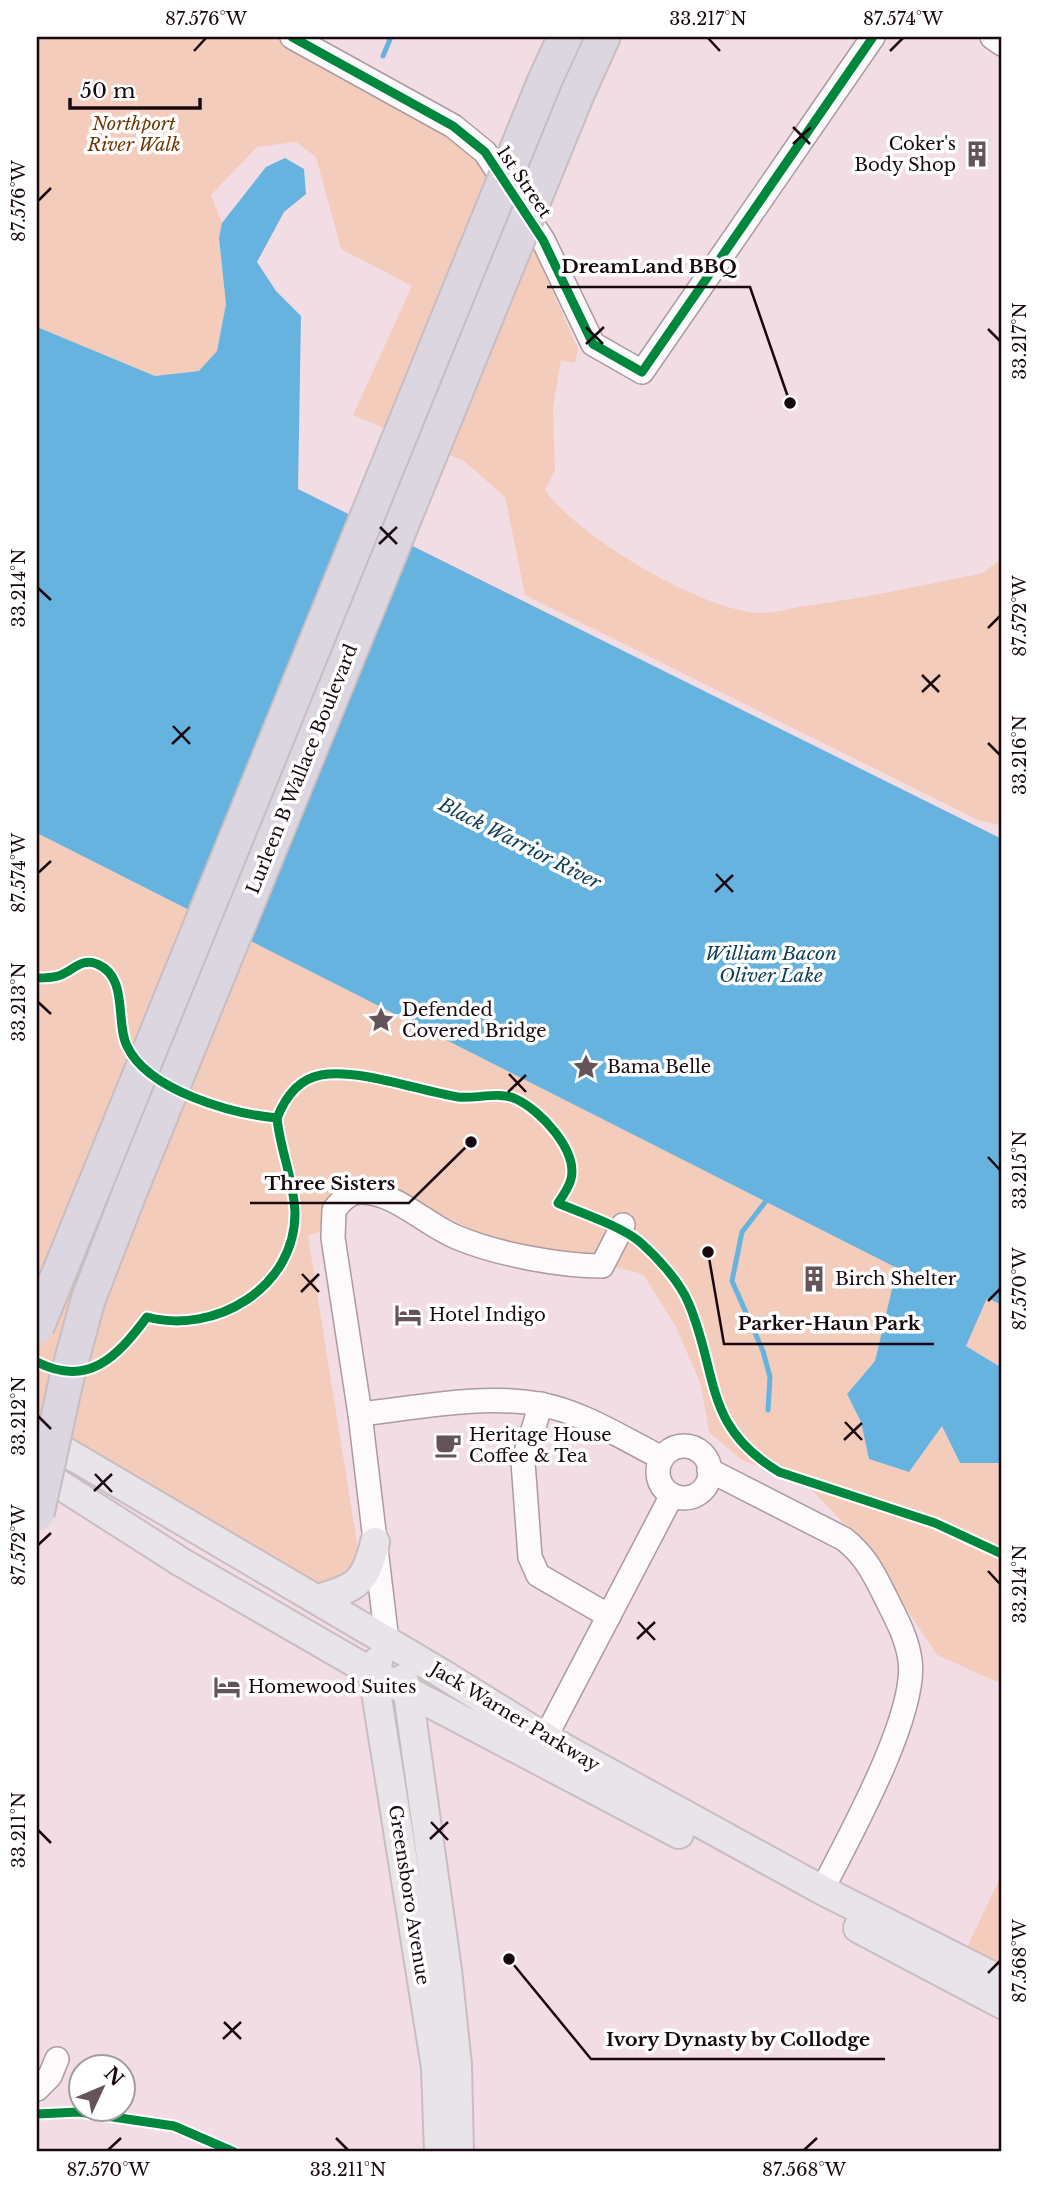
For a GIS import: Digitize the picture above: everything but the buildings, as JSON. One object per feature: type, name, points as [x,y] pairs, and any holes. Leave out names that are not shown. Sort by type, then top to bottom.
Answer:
[{"type":"highway","name":"Lurleen B Wallace Boulevard","points":[[37,1327],[545,79],[565,37]]},
{"type":"highway","name":"Lurleen B Wallace Boulevard","points":[[37,1514],[81,1327],[129,1194],[578,92],[603,37]]},
{"type":"main road","name":"Jack Warner Parkway","points":[[37,1435],[387,1640],[544,1738],[822,1889],[1002,1982]]},
{"type":"main road","name":"Jack Warner Parkway","points":[[37,1470],[181,1562],[408,1693],[474,1725],[1002,2004]]},
{"type":"main road","points":[[317,1600],[346,1591],[363,1578],[375,1542]]},
{"type":"main road","name":"Greensboro Avenue","points":[[387,1640],[373,1673],[436,2068],[439,2152]]},
{"type":"main road","name":"Greensboro Avenue","points":[[387,1640],[408,1693],[418,1758],[455,2047],[459,2152]]},
{"type":"main road","points":[[418,1758],[423,1741],[444,1722],[474,1725]]},
{"type":"street","name":"1st Street","points":[[292,37],[442,119],[485,152],[543,240],[593,344],[642,372],[873,37]]},
{"type":"street","points":[[992,37],[1002,44]]},
{"type":"street","name":"Greensboro Avenue","points":[[387,1640],[360,1414],[333,1238],[334,1210],[347,1197],[359,1192],[385,1198],[455,1237],[490,1248],[578,1266],[603,1266],[623,1225]]},
{"type":"street","points":[[360,1414],[483,1402],[541,1404],[569,1413],[662,1458]]},
{"type":"street","points":[[541,1404],[523,1462],[530,1557],[538,1575],[609,1615]]},
{"type":"street","points":[[691,1447],[705,1456],[709,1470],[709,1481],[698,1494],[689,1498],[672,1495],[660,1482],[658,1474],[662,1458],[675,1448],[691,1447]]},
{"type":"street","points":[[709,1470],[844,1539],[860,1552],[904,1633],[911,1662],[908,1691],[900,1720],[870,1797],[822,1889]]},
{"type":"street","points":[[544,1738],[672,1495]]},
{"type":"street","points":[[37,2089],[42,2087],[57,2059]]},
{"type":"green space","name":"Northport River Walk","points":[[37,37],[281,37],[443,124],[475,155],[533,246],[578,349],[575,363],[561,360],[553,408],[555,471],[545,490],[561,509],[584,528],[642,568],[705,599],[763,613],[983,573],[1002,558],[1002,826],[978,820],[525,595],[505,497],[464,461],[353,415],[412,286],[341,249],[316,157],[296,142],[257,147],[211,195],[222,223],[219,238],[226,304],[217,351],[199,371],[155,376],[37,327]]},
{"type":"green space","points":[[37,833],[898,1268],[875,1361],[847,1394],[861,1422],[869,1459],[909,1472],[942,1425],[960,1463],[1002,1463],[1002,1684],[937,1655],[862,1542],[809,1487],[742,1460],[709,1432],[701,1385],[675,1325],[643,1274],[483,1235],[371,1180],[350,1185],[334,1195],[325,1211],[320,1232],[308,1236],[359,1556],[358,1565],[327,1591],[37,1426]]},
{"type":"green space","points":[[987,1297],[1002,1305],[1002,1368],[966,1346]]},
{"type":"green space","points":[[1002,1874],[1002,1989],[958,1966]]},
{"type":"water","name":"William Bacon Oliver Lake","points":[[285,158],[304,169],[306,194],[284,212],[257,262],[276,291],[301,316],[298,489],[1002,839],[1002,1305],[987,1298],[966,1346],[1002,1368],[1002,1463],[960,1463],[942,1426],[909,1472],[869,1459],[861,1422],[847,1394],[875,1361],[897,1268],[37,833],[37,327],[155,376],[199,371],[217,351],[226,304],[219,238],[222,223],[266,167]]},
{"type":"waterway","points":[[383,56],[391,37]]},
{"type":"waterway","points":[[766,1201],[742,1232],[732,1281],[763,1351],[770,1377],[768,1410]]},
{"type":"cycle path","points":[[292,37],[453,126],[485,152],[543,240],[593,344],[642,372],[873,37]]},
{"type":"cycle path","points":[[37,978],[58,976],[86,962],[97,964],[107,970],[114,979],[127,1046],[138,1062],[153,1076],[172,1088],[216,1105],[277,1118],[295,1213],[291,1240],[281,1263],[266,1284],[246,1300],[224,1312],[199,1319],[173,1321],[147,1317],[112,1356],[86,1370],[71,1372],[37,1362]]},
{"type":"cycle path","points":[[277,1118],[284,1103],[299,1085],[313,1077],[336,1074],[371,1077],[458,1097],[510,1097],[526,1104],[555,1132],[569,1156],[571,1179],[558,1203],[632,1236],[654,1255],[680,1287],[698,1330],[725,1418],[755,1455],[779,1472],[935,1523],[1002,1554]]},
{"type":"cycle path","points":[[37,2114],[79,2112],[174,2126],[234,2152]]},
{"type":"place","name":"Coker's Body Shop","points":[[977,154]]},
{"type":"place","name":"DreamLand BBQ","points":[[790,403]]},
{"type":"place","name":"Defended Covered Bridge","points":[[381,1020]]},
{"type":"place","name":"Bama Belle","points":[[586,1067]]},
{"type":"place","name":"Three Sisters","points":[[471,1142]]},
{"type":"place","name":"Parker-Haun Park","points":[[708,1252]]},
{"type":"place","name":"Birch Shelter","points":[[814,1279]]},
{"type":"place","name":"Hotel Indigo","points":[[408,1315]]},
{"type":"place","name":"Heritage House Coffee & Tea","points":[[448,1445]]},
{"type":"place","name":"Homewood Suites","points":[[227,1687]]},
{"type":"place","name":"Ivory Dynasty by Collodge","points":[[509,1959]]},
{"type":"water label","name":"Black Warrior River","points":[[520,843]]}]
